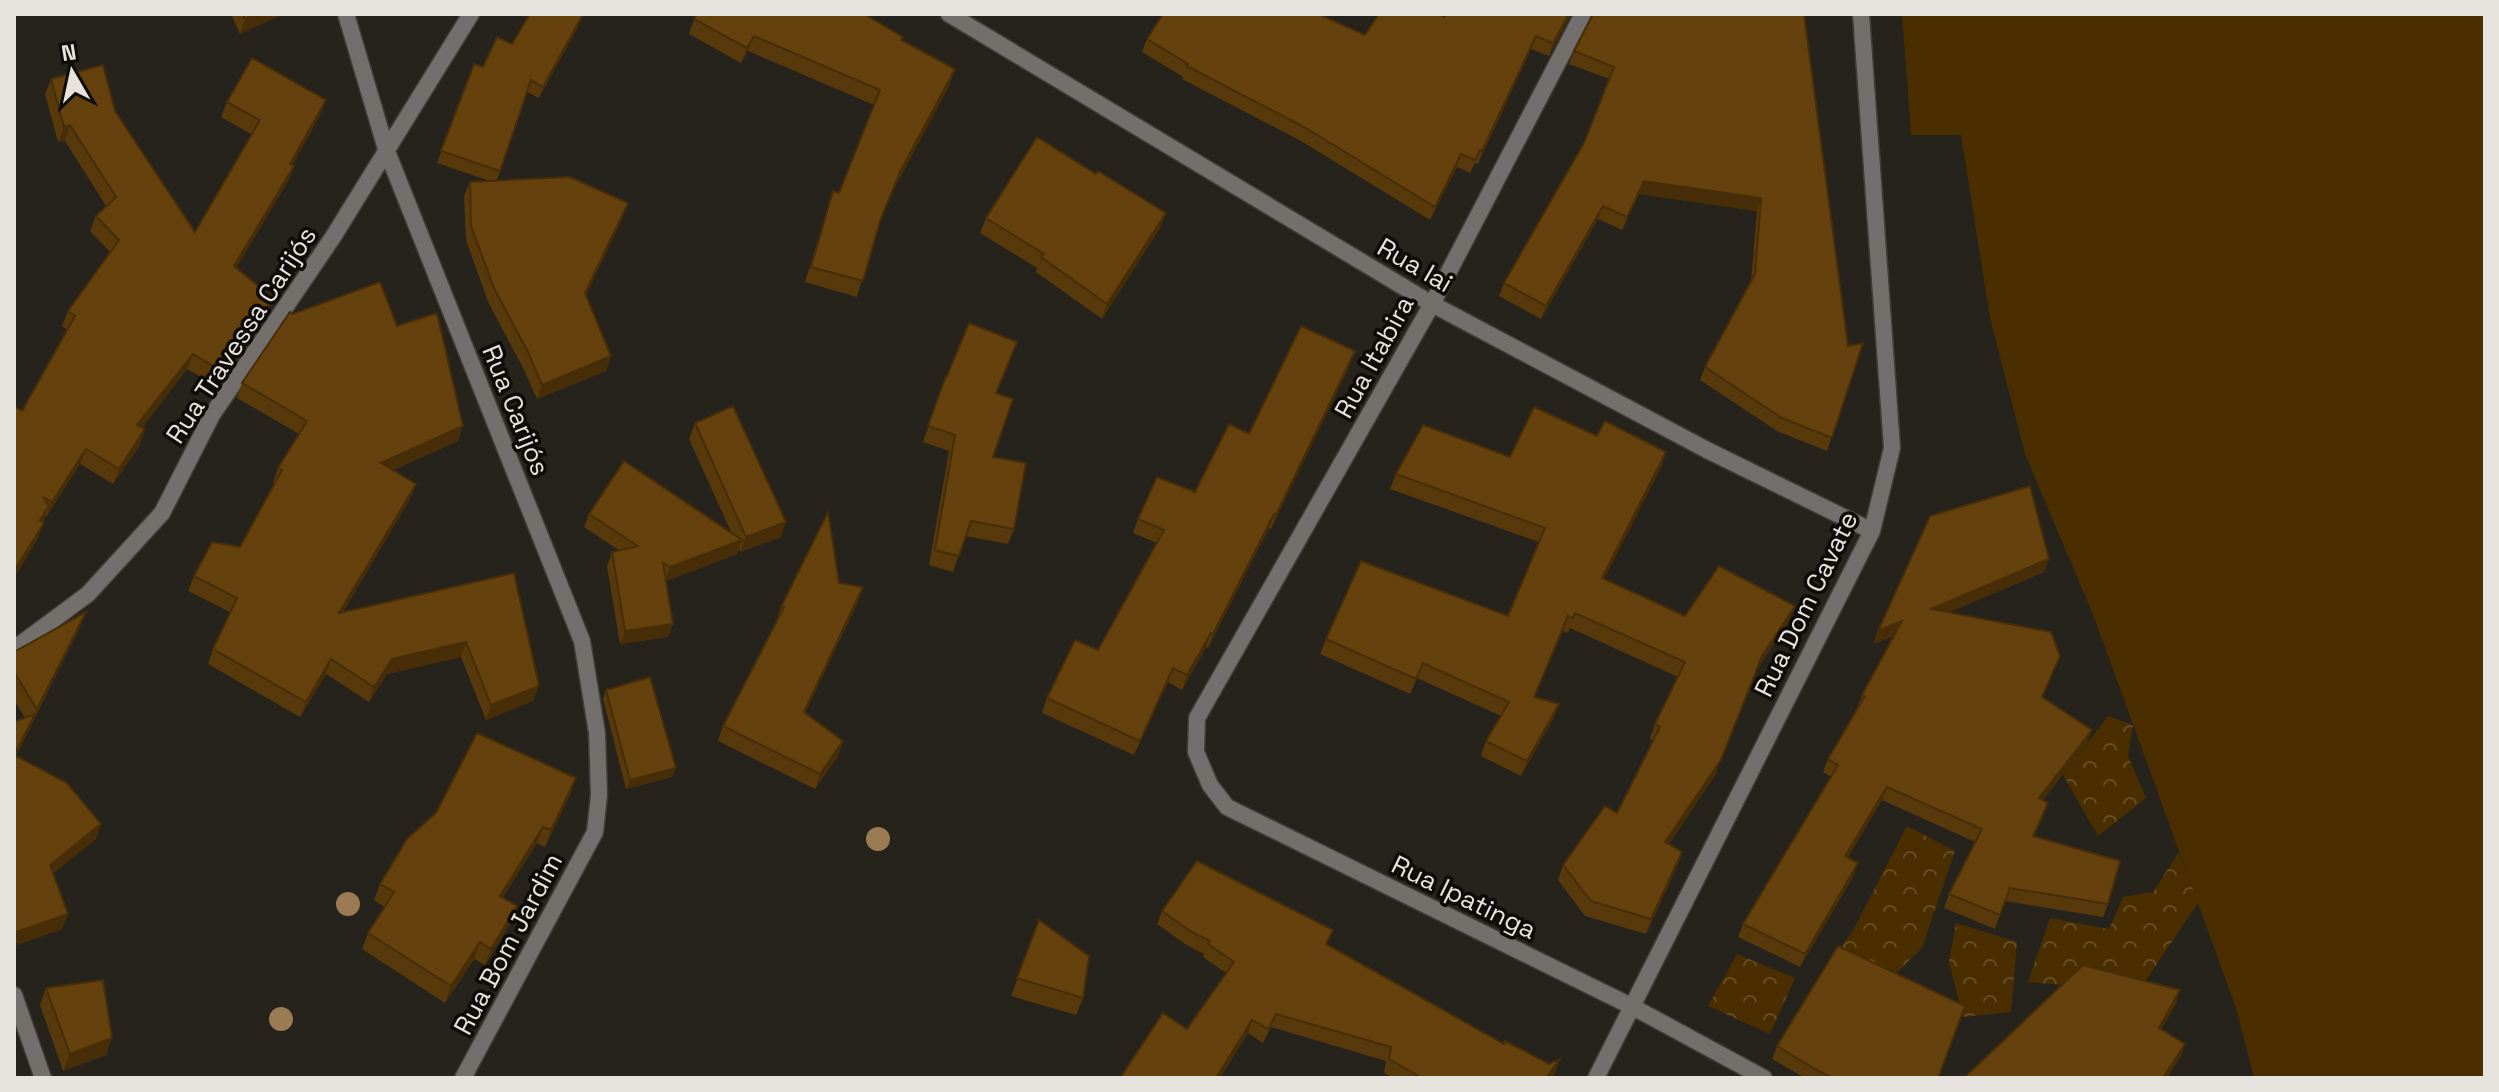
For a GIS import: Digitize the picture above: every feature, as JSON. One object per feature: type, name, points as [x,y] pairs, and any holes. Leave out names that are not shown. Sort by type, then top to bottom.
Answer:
[{"type":"street","name":"Rua Carijós","points":[[346,14],[386,149],[582,641],[597,733],[599,795],[595,832]]},
{"type":"street","name":"Rua Travessa Carijós","points":[[14,649],[88,594],[162,513],[212,415],[333,237],[471,14]]},
{"type":"street","name":"Rua Iai","points":[[949,14],[1432,304],[1707,450],[1872,531]]},
{"type":"street","name":"Rua Itabira","points":[[1197,718],[1432,304],[1583,14]]},
{"type":"street","name":"Rua Dom Cavate","points":[[1596,1078],[1872,531],[1892,448],[1861,14]]},
{"type":"street","name":"Rua Ipatinga","points":[[1197,718],[1196,752],[1210,785],[1227,807],[1633,1007],[1764,1078]]},
{"type":"street","name":"Rua Bom Jardim","points":[[463,1078],[595,832]]},
{"type":"street","points":[[14,995],[43,1078]]},
{"type":"green space","points":[[1902,14],[2485,14],[2485,1078],[2254,1078],[2236,1008],[2094,617],[2025,454],[1990,318],[1961,135],[1911,135]]},
{"type":"green space","points":[[2108,716],[2133,725],[2128,756],[2146,798],[2098,836],[2063,775]]},
{"type":"green space","points":[[1907,826],[1955,851],[1922,948],[1886,983],[1824,1030],[1820,974],[1852,932]]},
{"type":"green space","points":[[2179,852],[2198,903],[2138,992],[2028,982],[2050,918],[2109,929],[2123,897],[2153,892]]},
{"type":"green space","points":[[1956,923],[2017,942],[2011,1012],[1963,1017],[1949,962]]},
{"type":"green space","points":[[1737,954],[1795,978],[1770,1034],[1708,1006]]},
{"type":"building","points":[[530,14],[582,16],[543,87],[531,80],[500,171],[441,151],[474,64],[483,67],[497,37],[512,44]]},
{"type":"building","points":[[697,14],[864,14],[903,37],[901,40],[955,69],[900,172],[880,221],[863,281],[811,267],[833,191],[839,193],[880,90],[754,36],[747,48],[694,19]]},
{"type":"building","points":[[1163,14],[1318,14],[1365,35],[1379,14],[1440,14],[1444,17],[1446,14],[1569,14],[1553,43],[1536,36],[1482,151],[1475,160],[1461,154],[1435,207],[1306,128],[1187,66],[1147,39]]},
{"type":"building","points":[[1593,14],[1804,14],[1848,346],[1863,343],[1832,438],[1782,418],[1705,367],[1755,274],[1761,198],[1644,181],[1627,217],[1603,206],[1546,306],[1504,283],[1584,143],[1614,67],[1574,51]]},
{"type":"building","points":[[252,58],[326,100],[290,164],[294,166],[234,266],[273,298],[223,372],[193,354],[137,425],[145,429],[119,469],[86,449],[52,502],[43,497],[49,506],[40,520],[44,523],[14,571],[14,406],[22,411],[75,316],[68,311],[119,240],[96,216],[116,197],[70,125],[64,127],[51,79],[103,65],[115,111],[195,232],[260,120],[227,102]]},
{"type":"building","points":[[1037,137],[1166,213],[1107,304],[1041,257],[1044,254],[986,218]]},
{"type":"building","points":[[570,177],[628,203],[585,293],[611,356],[542,385],[494,288],[471,226],[470,182]]},
{"type":"building","points":[[380,282],[397,326],[437,313],[463,426],[381,463],[416,484],[339,613],[514,573],[539,686],[491,705],[466,642],[392,659],[374,687],[331,659],[306,702],[213,649],[237,598],[194,576],[212,542],[240,547],[282,470],[278,468],[307,421],[242,383],[290,312],[293,314]]},
{"type":"building","points":[[969,323],[1017,342],[996,393],[1013,399],[993,457],[1026,463],[1014,529],[971,521],[959,556],[935,550],[955,435],[928,426]]},
{"type":"building","points":[[1301,326],[1355,351],[1276,515],[1213,634],[1187,675],[1173,668],[1140,741],[1047,698],[1075,640],[1098,650],[1164,530],[1138,519],[1157,477],[1195,492],[1229,424],[1249,434]]},
{"type":"building","points":[[733,406],[786,522],[746,537],[695,423]]},
{"type":"building","points":[[1534,407],[1597,436],[1605,421],[1666,452],[1602,578],[1685,616],[1719,566],[1795,606],[1762,656],[1721,760],[1665,842],[1682,852],[1651,919],[1591,901],[1563,865],[1605,806],[1617,813],[1660,727],[1655,724],[1685,662],[1575,613],[1573,618],[1568,616],[1534,697],[1559,704],[1527,761],[1486,741],[1509,702],[1423,663],[1416,679],[1326,639],[1361,561],[1508,616],[1545,528],[1396,474],[1423,425],[1510,457]]},
{"type":"building","points":[[624,461],[742,540],[670,567],[663,563],[673,624],[625,631],[612,552],[638,546],[589,514]]},
{"type":"building","points":[[2030,486],[2049,559],[1931,609],[2051,632],[2060,656],[2042,697],[2092,730],[2039,798],[2048,803],[2033,836],[2120,861],[2108,904],[2010,888],[2000,915],[1949,894],[1982,829],[1887,787],[1845,856],[1858,863],[1805,954],[1743,924],[1838,765],[1828,759],[1865,696],[1862,695],[1902,621],[1878,631],[1930,516]]},
{"type":"building","points":[[828,512],[839,583],[863,587],[804,712],[843,741],[820,774],[723,726]]},
{"type":"building","points":[[86,612],[37,709],[14,672],[14,652]]},
{"type":"building","points":[[650,677],[676,768],[630,780],[606,690]]},
{"type":"building","points":[[35,714],[14,755],[14,722]]},
{"type":"building","points":[[477,733],[576,778],[551,830],[543,827],[500,896],[517,906],[491,949],[480,942],[451,986],[368,933],[394,892],[380,884],[407,839],[436,813]]},
{"type":"building","points":[[14,755],[67,783],[101,824],[50,865],[68,914],[14,933]]},
{"type":"building","points":[[1197,861],[1333,930],[1326,944],[1504,1044],[1505,1041],[1549,1064],[1560,1059],[1546,1078],[1422,1078],[1389,1059],[1391,1047],[1276,1014],[1268,1029],[1252,1020],[1216,1078],[1120,1078],[1163,1013],[1187,1029],[1234,962],[1208,944],[1210,941],[1162,911]]},
{"type":"building","points":[[1039,920],[1089,956],[1083,998],[1017,978]]},
{"type":"building","points":[[1838,946],[1965,1006],[1938,1078],[1833,1078],[1777,1046]]},
{"type":"building","points":[[2083,965],[2180,990],[2159,1028],[2185,1044],[2163,1078],[1964,1078]]},
{"type":"building","points":[[103,980],[112,1038],[70,1054],[46,988]]}]
